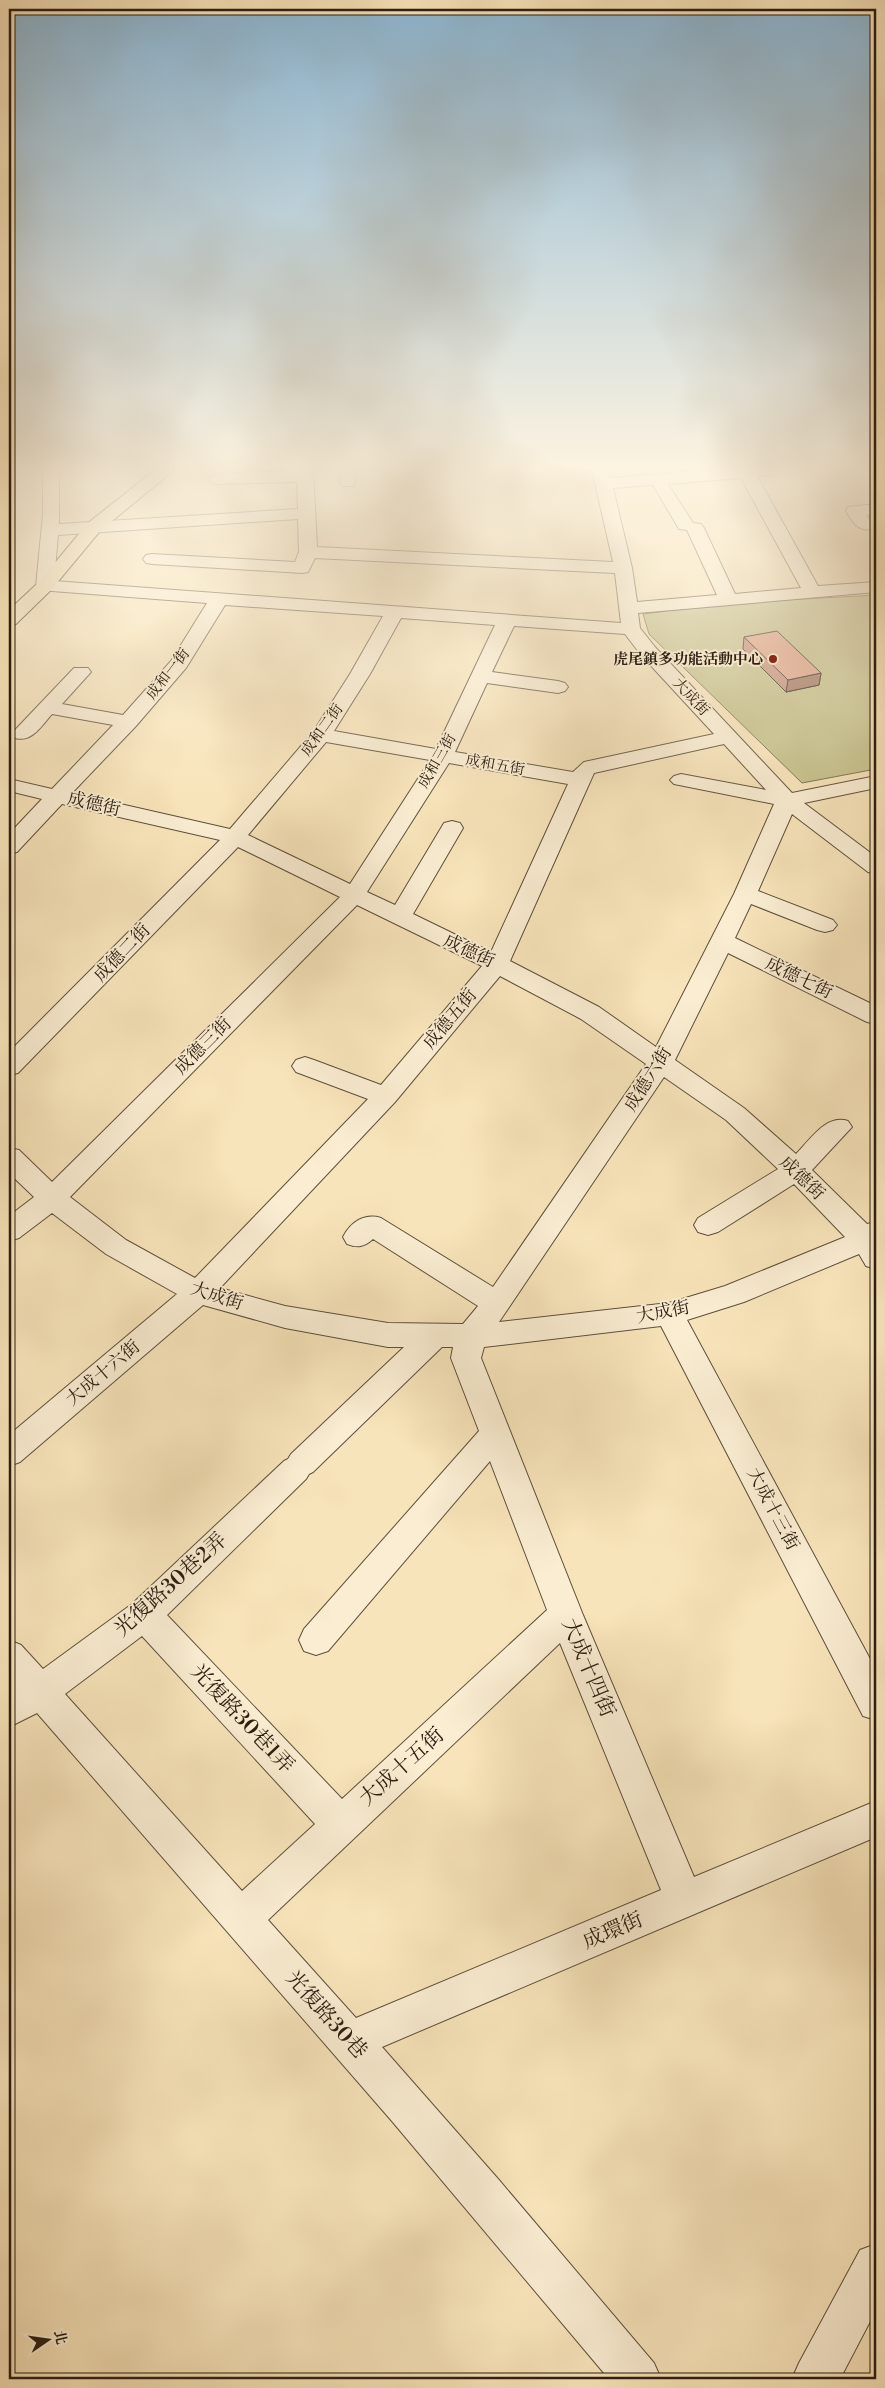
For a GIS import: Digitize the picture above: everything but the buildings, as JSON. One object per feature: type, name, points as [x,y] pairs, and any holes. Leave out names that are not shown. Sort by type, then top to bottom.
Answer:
[{"type":"main road","points":[[9,597],[25,581]]},
{"type":"main road","points":[[9,620],[49,581]]},
{"type":"street","points":[[45,581],[45,586],[631,629],[625,581]]},
{"type":"street","points":[[719,581],[728,599]]},
{"type":"street","points":[[806,581],[812,592]]},
{"type":"street","points":[[629,608],[876,587]]},
{"type":"street","name":"成和一街","points":[[9,847],[60,796],[178,664],[220,598]]},
{"type":"street","name":"成和二街","points":[[234,838],[321,735],[360,674],[395,611]]},
{"type":"street","name":"成和三街","points":[[354,895],[443,756],[507,620]]},
{"type":"street","name":"大成街","points":[[631,629],[648,651],[787,800],[876,867]]},
{"type":"street","points":[[22,734],[81,672]]},
{"type":"street","points":[[482,676],[558,687]]},
{"type":"street","points":[[48,707],[128,722]]},
{"type":"street","name":"成和五街","points":[[321,735],[581,780]]},
{"type":"street","name":"成德五街","points":[[198,1293],[386,1096],[497,964],[585,770],[591,766],[729,737]]},
{"type":"street","points":[[680,780],[787,800],[876,782]]},
{"type":"street","name":"成德街","points":[[9,785],[234,838],[497,964],[590,1013],[735,1114],[872,1243]]},
{"type":"street","name":"成德六街","points":[[471,1336],[497,1304],[661,1062],[745,894],[787,800]]},
{"type":"street","points":[[398,918],[452,828]]},
{"type":"street","name":"成德二街","points":[[9,1068],[234,838]]},
{"type":"street","points":[[745,894],[825,925]]},
{"type":"street","name":"成德三街","points":[[9,1230],[52,1198],[354,895]]},
{"type":"street","name":"成德七街","points":[[722,940],[876,1016]]},
{"type":"street","points":[[305,1066],[386,1096]]},
{"type":"street","points":[[708,1225],[796,1170],[839,1127]]},
{"type":"street","name":"大成街","points":[[9,1157],[52,1198],[116,1247],[198,1293],[285,1317],[388,1335],[471,1336],[525,1332],[669,1314],[734,1294],[872,1243]]},
{"type":"street","points":[[356,1237],[371,1224],[497,1304]]},
{"type":"street","name":"大成十六街","points":[[9,1453],[198,1293]]},
{"type":"street","name":"大成十三街","points":[[669,1314],[876,1704]]},
{"type":"street","name":"光復路30巷2弄","points":[[24,1702],[144,1615],[435,1336]]},
{"type":"street","name":"大成十四街","points":[[471,1336],[466,1358],[494,1435],[566,1615],[685,1901]]},
{"type":"street","points":[[316,1640],[494,1435]]},
{"type":"street","name":"光復路30巷1弄","points":[[144,1615],[340,1824]]},
{"type":"street","name":"大成十五街","points":[[240,1919],[566,1615]]},
{"type":"street","name":"光復路30巷","points":[[9,1656],[24,1702],[240,1919],[349,2041],[588,2318],[638,2379]]},
{"type":"street","name":"成環街","points":[[349,2041],[876,1819]]},
{"type":"street","points":[[815,2379],[876,2266]]},
{"type":"shaded area","points":[[876,595],[876,769],[802,783],[649,634],[643,614],[731,603]]},
{"type":"place","name":"虎尾鎮多功能活動中心","points":[[773,659]]}]
